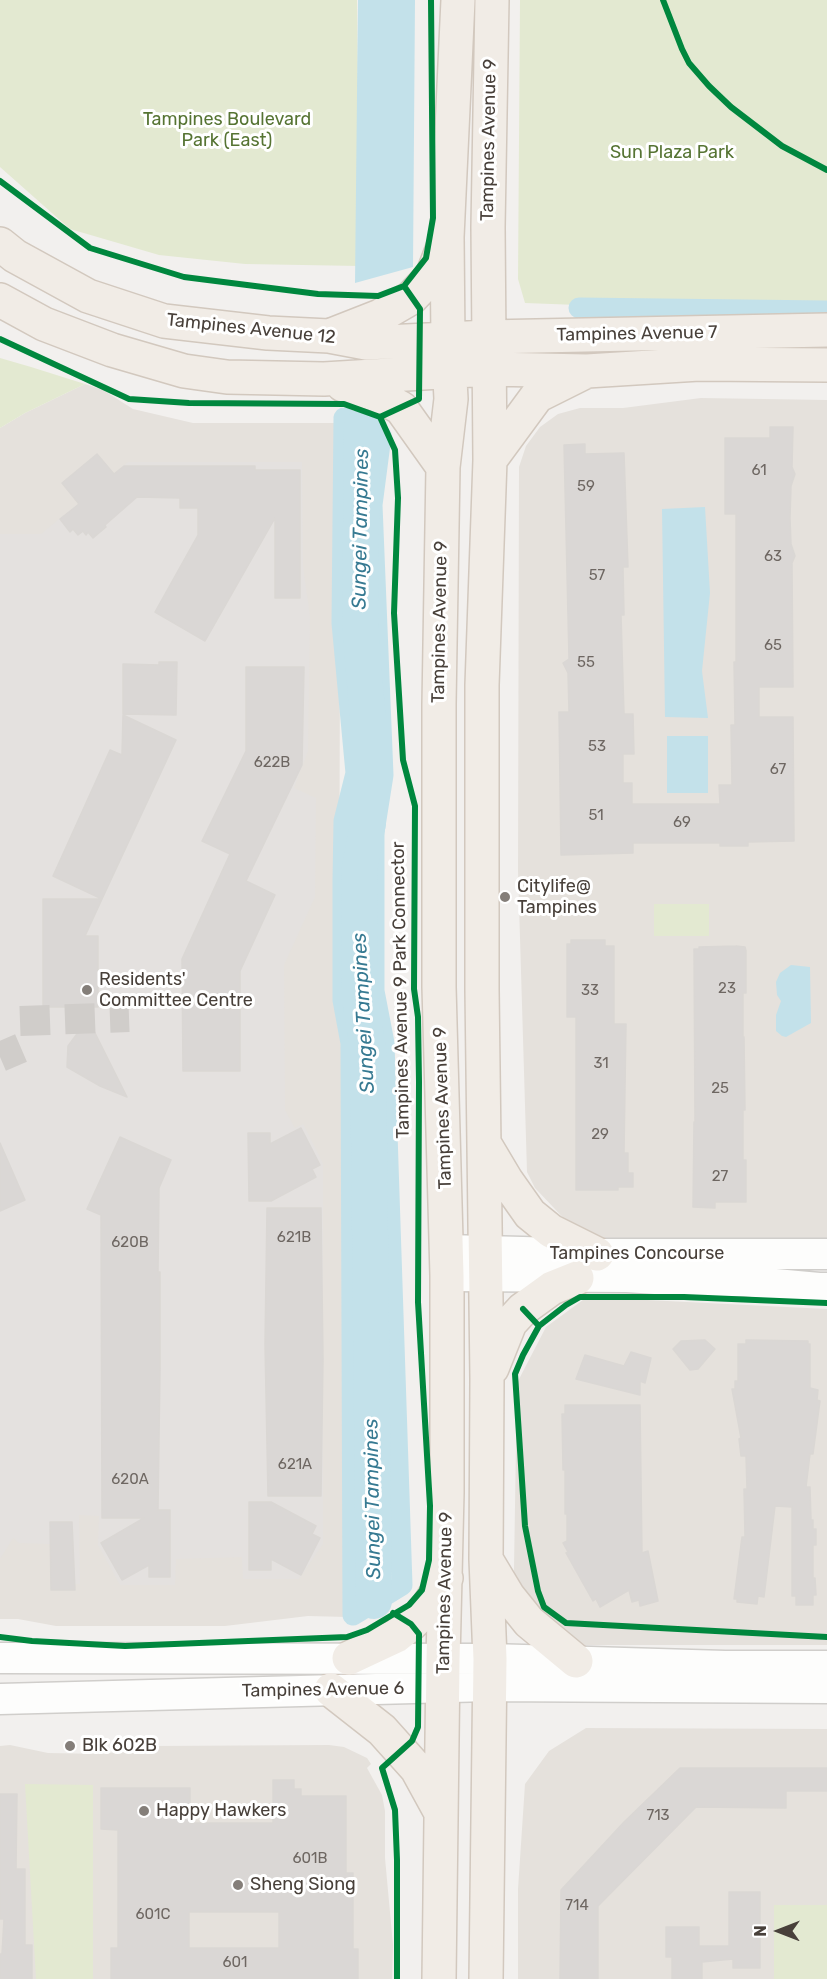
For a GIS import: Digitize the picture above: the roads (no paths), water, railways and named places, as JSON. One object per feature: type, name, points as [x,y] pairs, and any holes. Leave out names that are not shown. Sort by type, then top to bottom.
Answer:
[{"type":"main road","name":"Tampines Avenue 9","points":[[439,1979],[446,1578],[447,1263],[439,964],[439,704],[442,467],[451,399],[447,237],[458,0]]},
{"type":"main road","name":"Tampines Avenue 9","points":[[486,1264],[482,685],[490,460],[488,227],[492,0]]},
{"type":"main road","name":"Tampines Avenue 9","points":[[329,336],[380,316],[411,298],[432,276],[447,237]]},
{"type":"main road","name":"Tampines Avenue 12","points":[[0,244],[15,256],[88,296],[164,321],[268,333],[329,336],[366,343],[448,340]]},
{"type":"main road","points":[[0,300],[44,324],[112,350],[184,371],[227,377],[324,380],[450,373]]},
{"type":"main road","name":"Tampines Avenue 7","points":[[448,340],[488,337],[827,330]]},
{"type":"main road","name":"Tampines Avenue 7","points":[[450,373],[489,369],[587,371],[699,364],[819,366]]},
{"type":"main road","points":[[490,460],[537,396],[587,371]]},
{"type":"main road","points":[[324,380],[377,394],[401,408],[442,467]]},
{"type":"main road","points":[[484,1143],[530,1214],[587,1266],[552,1288],[510,1323],[487,1379]]},
{"type":"main road","points":[[486,1264],[486,1559],[489,1673],[486,1979]]},
{"type":"main road","points":[[486,1559],[508,1596],[529,1622],[576,1661]]},
{"type":"main road","points":[[349,1658],[396,1635],[411,1624],[427,1608],[446,1578]]},
{"type":"main road","points":[[331,1690],[382,1730],[417,1769],[442,1816]]},
{"type":"street","name":"Tampines Concourse","points":[[447,1263],[587,1266],[827,1254]]},
{"type":"street","name":"Tampines Concourse","points":[[587,1266],[627,1277],[698,1282],[742,1281],[827,1288]]},
{"type":"street","name":"Tampines Avenue 6","points":[[0,1658],[349,1658],[443,1673]]},
{"type":"street","name":"Tampines Avenue 6","points":[[489,1673],[576,1661],[725,1666],[827,1666]]},
{"type":"street","name":"Tampines Avenue 6","points":[[0,1699],[331,1690],[443,1673],[827,1688]]},
{"type":"water","points":[[358,0],[415,0],[413,267],[355,283]]},
{"type":"water","points":[[705,507],[710,593],[702,671],[708,718],[665,717],[662,509]]},
{"type":"water","points":[[667,736],[708,736],[708,793],[667,793]]},
{"type":"water","points":[[791,965],[810,967],[811,1023],[786,1037],[776,1031],[776,1015],[781,1001],[777,995],[776,982],[780,973]]},
{"type":"waterway","points":[[579,308],[827,311]]},
{"type":"waterway","name":"Sungei Tampines","points":[[344,418],[381,436],[372,505],[383,775],[374,832],[374,991],[384,1043],[402,1585],[353,1615],[351,1043],[343,1000],[343,880],[344,821],[356,773],[342,623],[344,418]]},
{"type":"waterway","name":"Sungei Tampines","points":[[362,427],[360,623],[368,722],[368,823],[359,871],[360,999],[368,1048],[374,1601]]},
{"type":"tunnel","points":[[20,1021],[129,1017]]},
{"type":"tunnel","points":[[0,1057],[21,1048]]},
{"type":"place","name":"Citylife@ Tampines","points":[[505,897]]},
{"type":"place","name":"Residents' Committee Centre","points":[[87,990]]},
{"type":"place","name":"Blk 602B","points":[[70,1746]]},
{"type":"place","name":"Happy Hawkers","points":[[144,1811]]},
{"type":"place","name":"Sheng Siong","points":[[238,1885]]},
{"type":"park label","name":"Tampines Boulevard Park (East)","points":[[227,130]]},
{"type":"park label","name":"Sun Plaza Park","points":[[672,153]]}]
